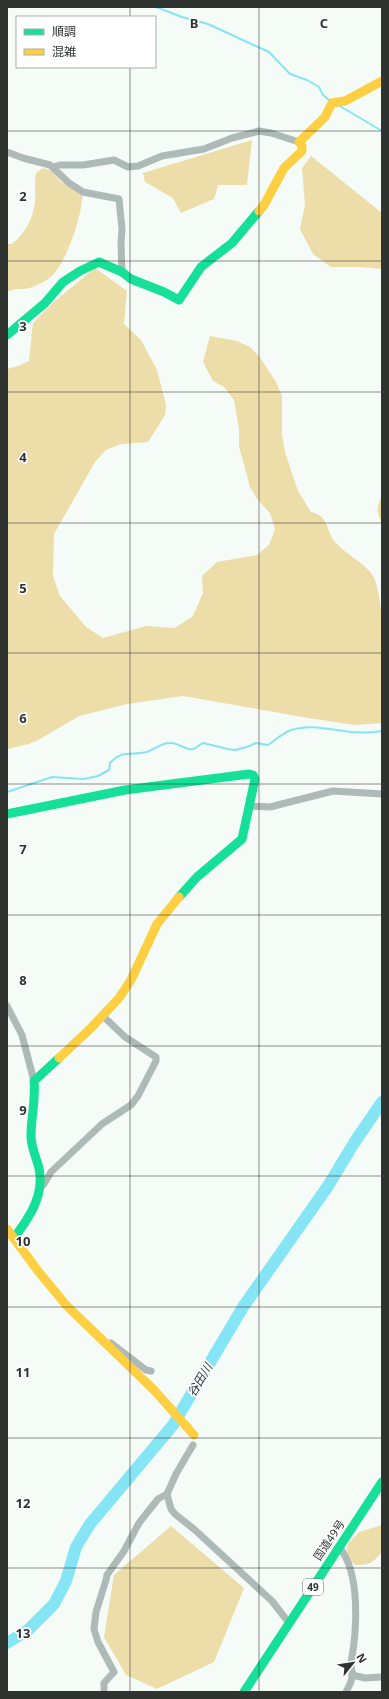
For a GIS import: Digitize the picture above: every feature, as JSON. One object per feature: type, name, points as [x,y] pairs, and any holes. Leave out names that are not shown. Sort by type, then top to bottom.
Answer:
[{"type":"main road","points":[[7,335],[45,303],[63,282],[80,271],[99,262],[122,272],[131,279],[164,292],[179,300],[201,267],[232,242],[264,206],[284,168],[302,151],[302,146],[299,142],[325,117],[332,102],[344,102],[382,81]]},
{"type":"main road","points":[[7,814],[125,790],[249,774],[253,775],[255,779],[242,839],[192,882],[168,909],[157,924],[126,990],[103,1016],[52,1066],[34,1081],[35,1098],[31,1140],[40,1174],[39,1188],[34,1208],[14,1238]]},
{"type":"main road","points":[[7,1229],[38,1271],[66,1305],[154,1390],[194,1434]]},
{"type":"main road","name":"国道49号","points":[[244,1692],[382,1482]]},
{"type":"street","points":[[7,152],[53,166],[83,165],[114,160],[128,167],[138,166],[162,156],[204,149],[232,138],[259,131],[271,133],[299,142]]},
{"type":"street","points":[[53,166],[69,183],[83,192],[120,199],[122,272]]},
{"type":"street","points":[[250,806],[270,807],[333,791],[382,794]]},
{"type":"street","points":[[7,1006],[22,1035],[34,1081]]},
{"type":"street","points":[[39,1188],[44,1184],[51,1172],[102,1124],[131,1105],[138,1096],[156,1061],[156,1057],[125,1037],[103,1016]]},
{"type":"street","points":[[100,1339],[106,1338],[139,1365],[146,1370],[151,1371]]},
{"type":"street","points":[[193,1445],[176,1474],[167,1494],[169,1505],[174,1514],[195,1530],[272,1600],[289,1623]]},
{"type":"street","points":[[104,1692],[103,1686],[113,1675],[114,1670],[98,1642],[94,1624],[107,1575],[124,1551],[139,1523],[158,1499],[167,1494]]},
{"type":"street","points":[[339,1547],[344,1553],[352,1579],[355,1602],[356,1641],[351,1663],[352,1675],[346,1692]]},
{"type":"street","points":[[352,1675],[365,1678],[382,1677]]},
{"type":"shaded area","points":[[252,140],[247,185],[218,185],[214,199],[181,213],[173,198],[145,182],[143,173]]},
{"type":"shaded area","points":[[311,156],[382,213],[382,269],[331,267],[313,254],[300,229],[305,205],[302,168]]},
{"type":"shaded area","points":[[43,168],[52,171],[60,181],[83,192],[80,214],[72,241],[60,266],[53,275],[33,287],[14,289],[7,292],[7,244],[12,244],[21,235],[31,219],[34,208],[36,173]]},
{"type":"shaded area","points":[[95,268],[127,291],[124,324],[141,340],[157,370],[166,405],[165,415],[148,442],[121,444],[106,450],[95,462],[54,534],[53,576],[60,596],[86,627],[103,638],[146,626],[175,628],[193,616],[203,593],[202,576],[217,562],[257,555],[269,545],[275,529],[270,513],[257,499],[250,487],[239,446],[239,429],[234,400],[224,387],[213,381],[203,362],[210,336],[237,341],[250,347],[259,356],[276,382],[282,396],[282,435],[285,452],[298,491],[311,512],[317,514],[324,520],[336,543],[371,573],[376,584],[380,601],[383,644],[382,723],[355,725],[183,696],[127,704],[79,716],[40,739],[29,744],[7,749],[7,369],[29,361],[33,323],[55,301]]},
{"type":"shaded area","points":[[382,496],[382,523],[378,510]]},
{"type":"shaded area","points":[[382,1525],[382,1552],[371,1563],[365,1565],[355,1565],[349,1559],[347,1551],[348,1544],[359,1532]]},
{"type":"shaded area","points":[[171,1526],[244,1588],[214,1662],[157,1689],[126,1675],[104,1637],[114,1575]]},
{"type":"waterway","points":[[156,7],[182,17],[208,24],[269,52],[290,74],[307,80],[319,87],[323,95],[329,100]]},
{"type":"waterway","points":[[340,106],[382,131]]},
{"type":"waterway","points":[[7,792],[52,777],[84,779],[98,776],[109,770],[110,763],[123,754],[147,752],[167,743],[173,743],[190,749],[196,748],[203,743],[235,750],[256,743],[268,745],[288,731],[304,727],[349,732],[382,731]]},
{"type":"waterway","name":"谷田川","points":[[7,1643],[28,1630],[54,1604],[66,1581],[76,1547],[90,1524],[173,1425],[243,1307],[328,1186],[354,1143],[382,1102]]},
{"type":"traffic: fast","points":[[7,335],[45,303],[63,282],[80,271],[99,262],[122,272],[131,279],[164,292],[179,300],[201,267],[232,243],[259,211]]},
{"type":"traffic: fast","points":[[7,814],[125,790],[249,774],[253,775],[255,779],[242,839],[197,877],[179,897]]},
{"type":"traffic: fast","points":[[14,1238],[30,1214],[38,1197],[40,1188],[39,1168],[31,1140],[34,1081],[59,1058]]},
{"type":"traffic: fast","points":[[244,1692],[382,1482]]},
{"type":"traffic: slow","points":[[259,211],[264,205],[284,168],[302,151],[302,146],[299,142],[325,117],[332,103],[345,101],[382,81]]},
{"type":"traffic: slow","points":[[59,1058],[91,1028],[119,998],[131,980],[157,924],[179,897]]},
{"type":"traffic: slow","points":[[7,1229],[38,1271],[66,1305],[154,1390],[194,1435]]}]
